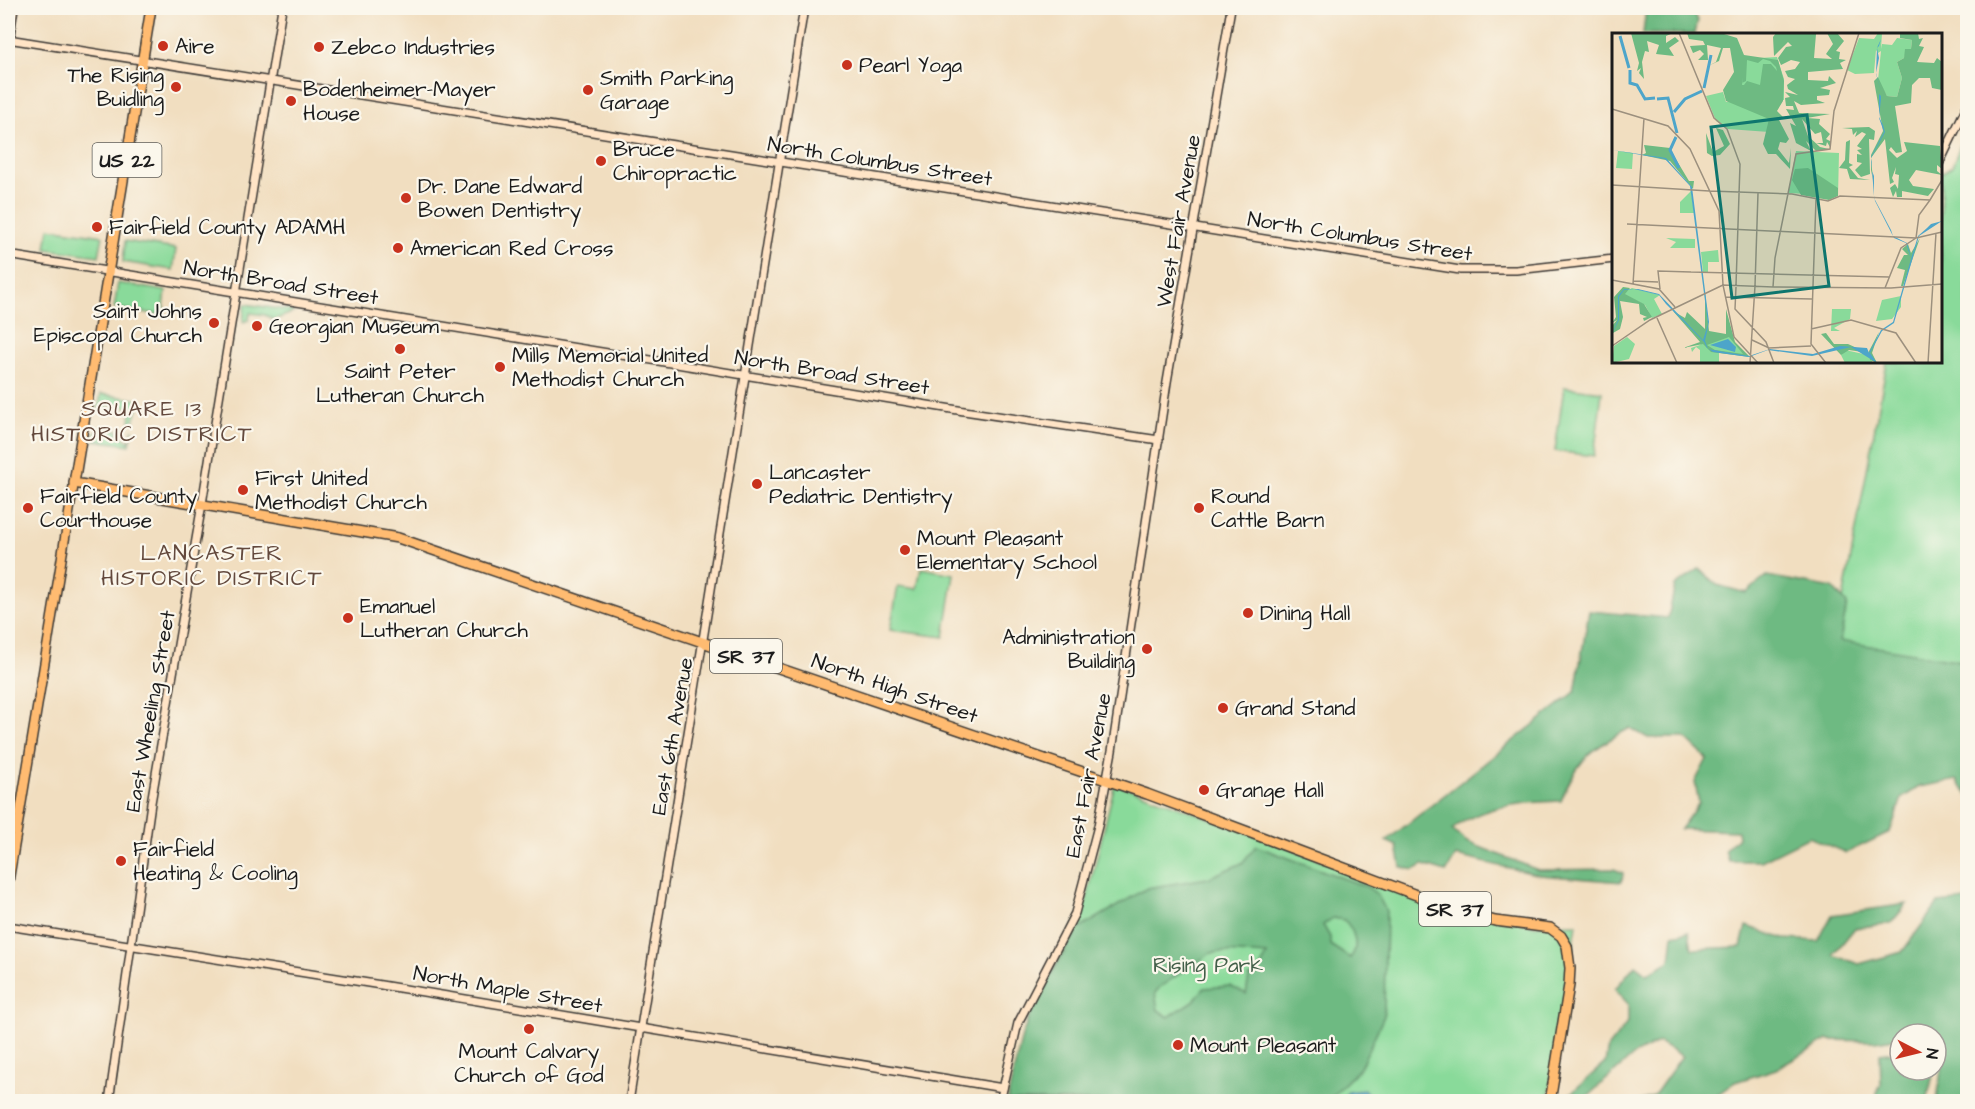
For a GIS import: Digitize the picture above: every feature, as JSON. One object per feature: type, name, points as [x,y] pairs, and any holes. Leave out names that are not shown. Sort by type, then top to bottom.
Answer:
[{"type":"highway","name":"US 22","points":[[74,483],[151,8]]},
{"type":"highway","name":"North High Street","points":[[74,483],[390,535],[1107,780],[1459,911],[1495,921],[1542,926],[1554,931],[1567,946],[1570,968],[1550,1101]]},
{"type":"main road","name":"US 22","points":[[8,885],[74,483]]},
{"type":"street","points":[[8,49],[14,8]]},
{"type":"street","name":"East Wheeling Street","points":[[109,1101],[129,946],[282,8]]},
{"type":"street","name":"East 6th Avenue","points":[[629,1101],[804,8]]},
{"type":"street","name":"West Fair Avenue","points":[[1159,440],[1231,8]]},
{"type":"street","name":"North Columbus Street","points":[[8,39],[1471,271],[1516,270],[1612,259]]},
{"type":"street","points":[[1942,160],[1967,104]]},
{"type":"street","name":"North Broad Street","points":[[8,255],[1159,440]]},
{"type":"street","name":"East Fair Avenue","points":[[1000,1101],[1022,1012],[1067,930],[1080,899],[1107,780],[1159,440]]},
{"type":"street","name":"North Maple Street","points":[[8,926],[1002,1088]]},
{"type":"green space","points":[[1646,8],[1691,8],[1698,20],[1695,33],[1643,33]]},
{"type":"green space","points":[[1967,126],[1967,675],[1833,654],[1887,363],[1942,363],[1942,172],[1952,167]]},
{"type":"green space","points":[[49,228],[103,236],[99,256],[46,249]]},
{"type":"green space","points":[[125,241],[176,249],[173,270],[123,262]]},
{"type":"green space","points":[[118,283],[166,291],[163,315],[114,308]]},
{"type":"green space","points":[[245,304],[294,312],[274,320],[265,315],[250,313],[249,320],[243,322]]},
{"type":"green space","points":[[1564,387],[1602,392],[1594,456],[1555,451]]},
{"type":"green space","points":[[101,394],[141,400],[133,423],[130,422],[131,411],[127,411],[126,406],[110,404],[105,410],[98,410]]},
{"type":"green space","points":[[103,428],[118,430],[118,433],[129,442],[133,429],[130,445],[93,440],[94,434]]},
{"type":"green space","points":[[921,568],[954,574],[944,637],[890,630],[898,586],[917,589]]},
{"type":"green space","points":[[1699,569],[1717,585],[1746,593],[1767,576],[1833,588],[1847,604],[1840,641],[1967,662],[1967,795],[1957,780],[1919,787],[1902,798],[1890,832],[1846,853],[1809,837],[1761,861],[1728,861],[1725,850],[1738,837],[1737,831],[1680,829],[1699,803],[1695,782],[1707,759],[1685,738],[1648,738],[1630,728],[1605,742],[1587,757],[1573,775],[1561,801],[1504,806],[1476,815],[1452,830],[1467,842],[1538,870],[1614,869],[1623,873],[1622,882],[1540,875],[1456,856],[1446,872],[1423,865],[1414,870],[1401,867],[1397,846],[1386,841],[1575,692],[1589,611],[1668,618],[1675,586]]},
{"type":"green space","name":"Rising Park","points":[[1115,783],[1459,911],[1534,925],[1577,924],[1548,1101],[1007,1102],[1027,1021],[1086,902]]},
{"type":"green space","points":[[1256,846],[1367,887],[1377,894],[1386,911],[1384,1016],[1360,1068],[1327,1101],[1007,1101],[1022,1036],[1033,1007],[1077,930],[1147,888],[1208,878],[1242,863]],"holes":[[[1333,918],[1344,920],[1353,933],[1355,949],[1350,958],[1330,945],[1330,937],[1323,925]],[[1211,953],[1267,955],[1256,975],[1249,977],[1246,994],[1230,986],[1204,988],[1192,1002],[1169,1017],[1158,1010],[1155,993],[1160,987]]]},
{"type":"green space","points":[[1967,900],[1967,1101],[1937,1101],[1939,1082],[1948,1082],[1948,1022],[1888,1022],[1888,1039],[1875,1041],[1828,1040],[1776,1069],[1735,1082],[1708,1101],[1640,1101],[1653,1097],[1682,1056],[1659,1042],[1634,1055],[1582,1101],[1562,1101],[1605,1063],[1608,1047],[1628,1022],[1628,1004],[1615,989],[1635,965],[1647,974],[1670,961],[1673,935],[1689,932],[1692,949],[1741,947],[1746,926],[1784,939],[1818,941],[1832,915],[1907,904],[1891,923],[1855,928],[1833,955],[1859,964],[1902,952],[1938,903]]},
{"type":"green space","points":[[1888,1053],[1888,1082],[1931,1082],[1927,1101],[1873,1101],[1881,1085],[1880,1054]]},
{"type":"water","points":[[1364,1090],[1376,1101],[1341,1101],[1348,1092]]},
{"type":"place","name":"Aire","points":[[163,46]]},
{"type":"place","name":"Zebco Industries","points":[[319,47]]},
{"type":"place","name":"Pearl Yoga","points":[[847,65]]},
{"type":"place","name":"The Rising Buidling","points":[[176,87]]},
{"type":"place","name":"Smith Parking Garage","points":[[588,90]]},
{"type":"place","name":"Bodenheimer-Mayer House","points":[[291,101]]},
{"type":"place","name":"Bruce Chiropractic","points":[[601,161]]},
{"type":"place","name":"Dr. Dane Edward Bowen Dentistry","points":[[406,198]]},
{"type":"place","name":"Fairfield County ADAMH","points":[[97,227]]},
{"type":"place","name":"American Red Cross","points":[[398,248]]},
{"type":"place","name":"Saint Johns Episcopal Church","points":[[214,323]]},
{"type":"place","name":"Georgian Museum","points":[[257,326]]},
{"type":"place","name":"Saint Peter Lutheran Church","points":[[400,349]]},
{"type":"place","name":"Mills Memorial United Methodist Church","points":[[500,367]]},
{"type":"place","name":"Lancaster Pediatric Dentistry","points":[[757,484]]},
{"type":"place","name":"First United Methodist Church","points":[[243,490]]},
{"type":"place","name":"Fairfield County Courthouse","points":[[28,508]]},
{"type":"place","name":"Round Cattle Barn","points":[[1199,508]]},
{"type":"place","name":"Mount Pleasant Elementary School","points":[[905,550]]},
{"type":"place","name":"Dining Hall","points":[[1248,613]]},
{"type":"place","name":"Emanuel Lutheran Church","points":[[348,618]]},
{"type":"place","name":"Administration Building","points":[[1147,649]]},
{"type":"place","name":"Grand Stand","points":[[1223,708]]},
{"type":"place","name":"Grange Hall","points":[[1204,790]]},
{"type":"place","name":"Fairfield Heating & Cooling","points":[[121,861]]},
{"type":"place","name":"Mount Calvary Church of God","points":[[529,1029]]},
{"type":"place","name":"Mount Pleasant","points":[[1178,1045]]},
{"type":"district","name":"SQUARE 13 HISTORIC DISTRICT","points":[[142,420]]},
{"type":"district","name":"LANCASTER HISTORIC DISTRICT","points":[[212,564]]}]
